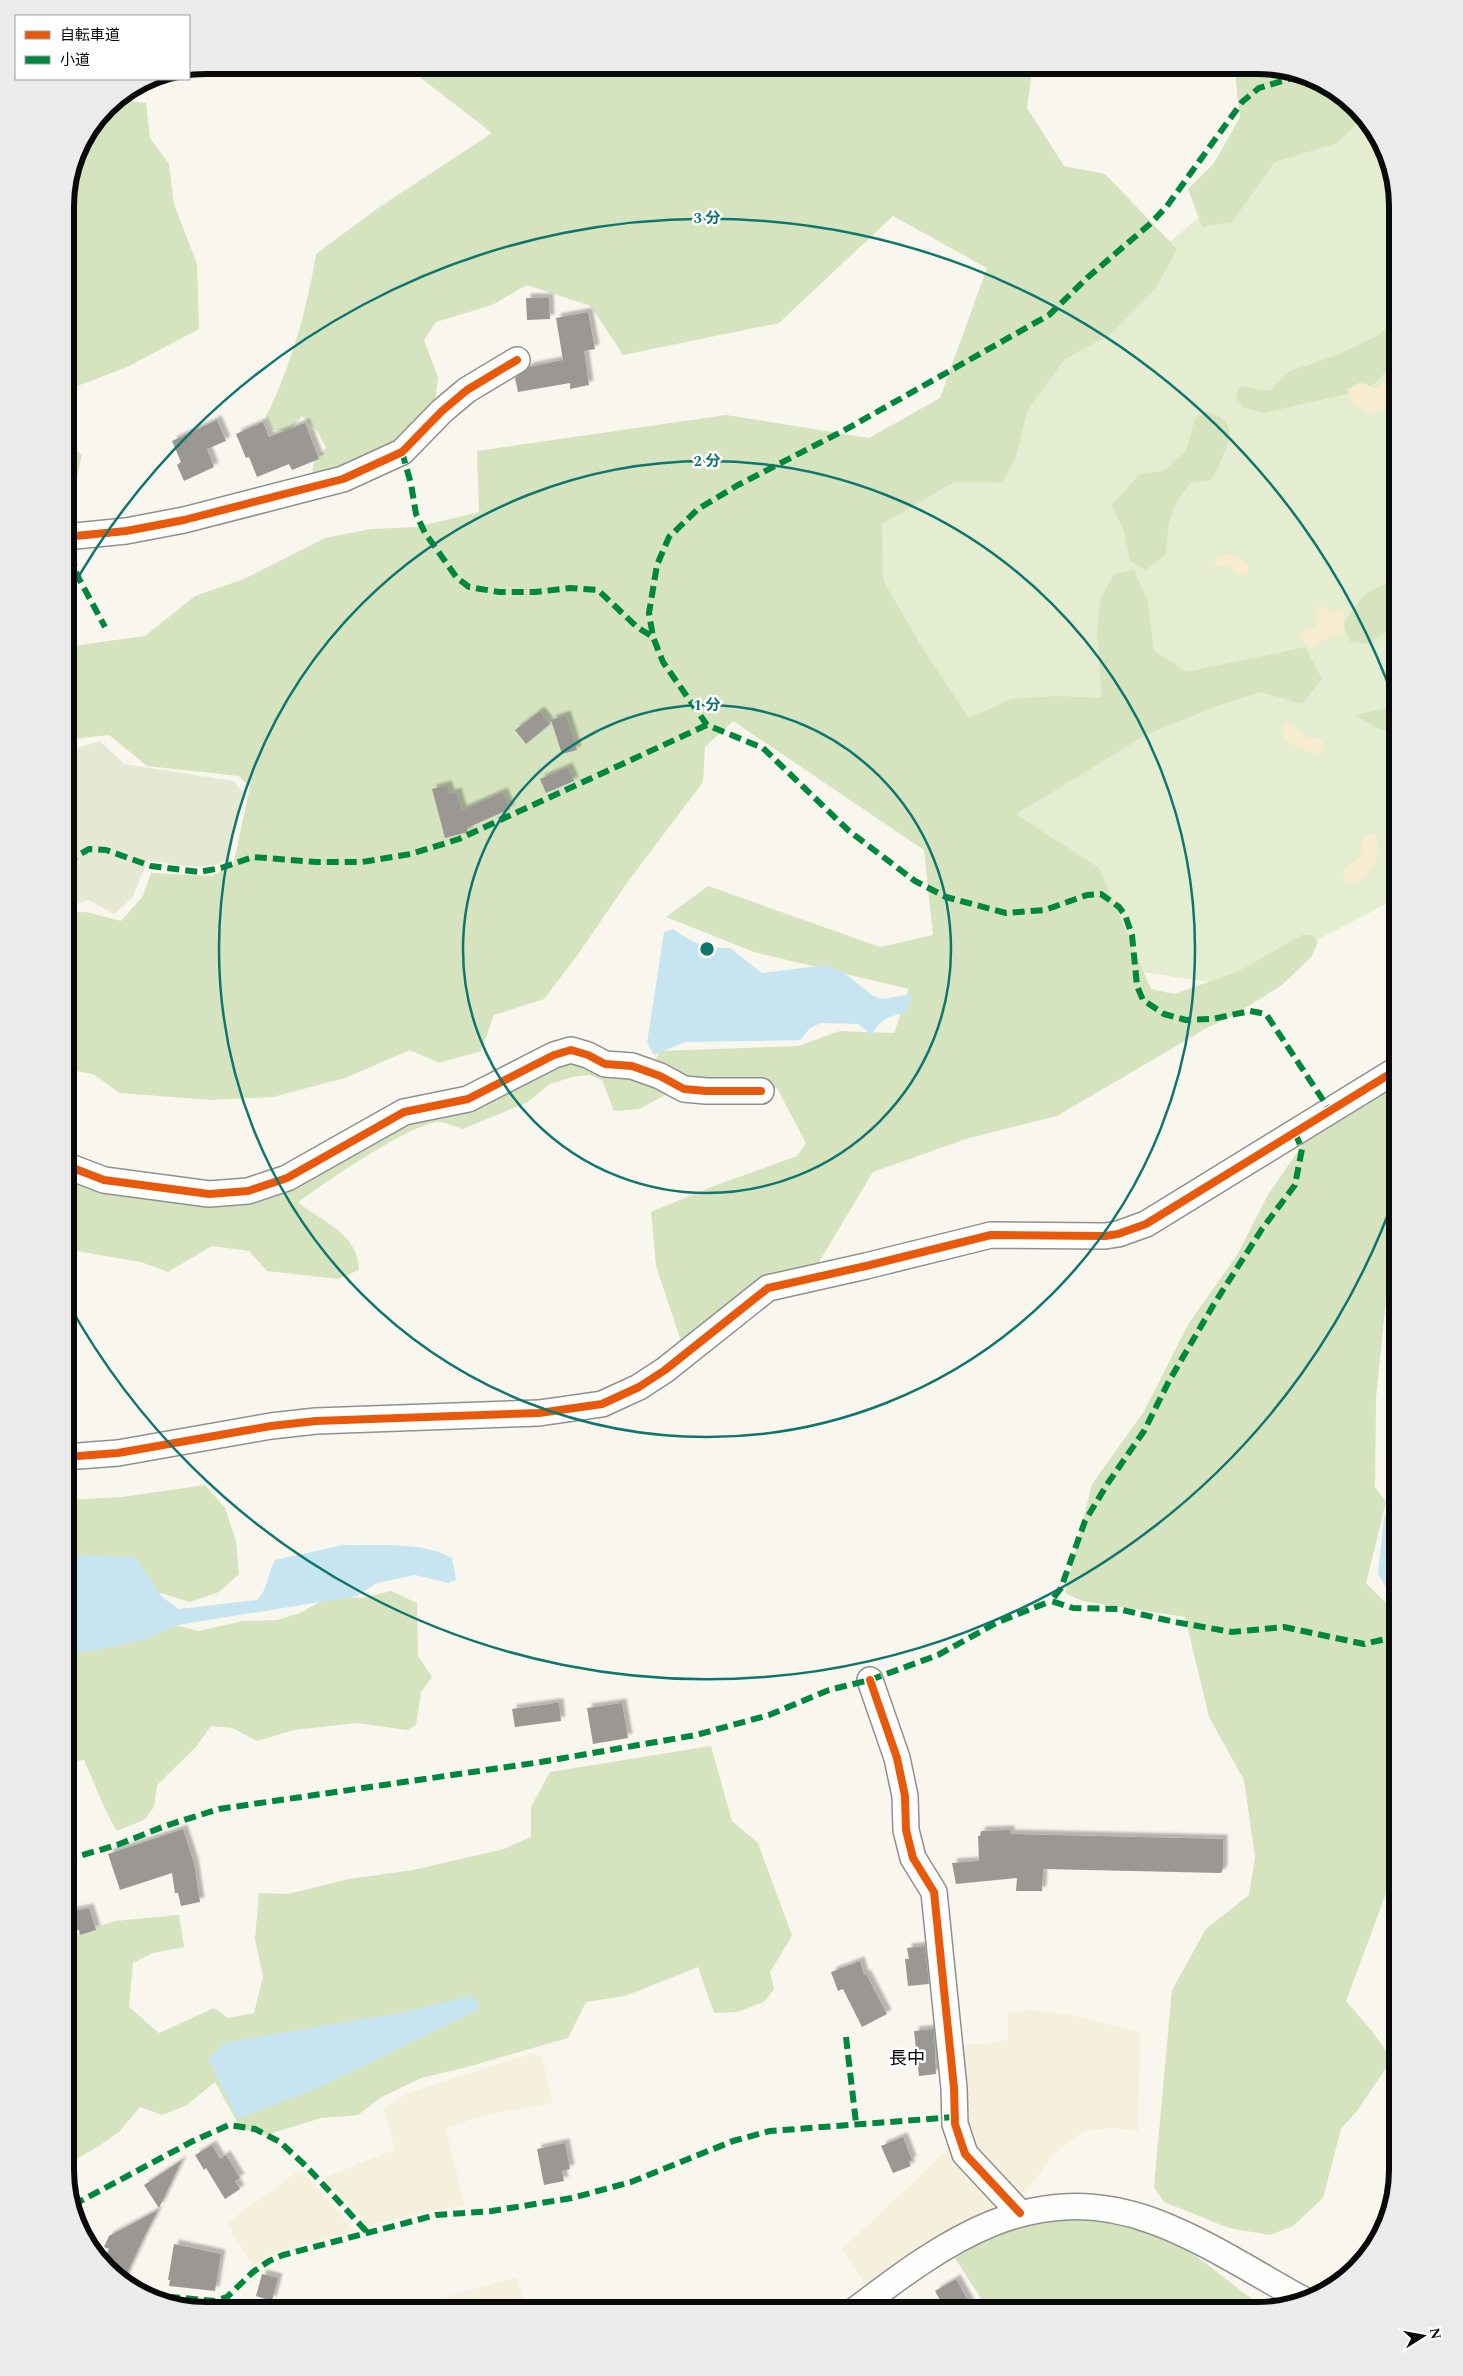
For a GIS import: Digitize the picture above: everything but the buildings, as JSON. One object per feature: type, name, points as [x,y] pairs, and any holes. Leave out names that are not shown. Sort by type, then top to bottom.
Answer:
[{"type":"street","points":[[74,536],[126,531],[169,523],[287,495],[343,479],[402,452],[442,411],[467,390],[517,360]]},
{"type":"street","points":[[74,1168],[104,1180],[209,1194],[248,1191],[287,1178],[404,1112],[468,1099],[554,1055],[571,1050],[588,1055],[605,1064],[632,1066],[660,1076],[684,1089],[761,1091]]},
{"type":"street","points":[[74,1456],[118,1453],[271,1426],[316,1421],[539,1413],[602,1404],[639,1387],[665,1370],[768,1288],[866,1266],[991,1234],[1105,1236],[1118,1234],[1146,1224],[1295,1133],[1329,1109],[1389,1075]]},
{"type":"street","points":[[870,1680],[898,1758],[904,1796],[906,1830],[913,1858],[934,1892],[954,2088],[955,2124],[965,2154],[1020,2213]]},
{"type":"street","points":[[866,2302],[958,2238],[997,2220],[1020,2213],[1078,2207],[1128,2213],[1182,2234],[1297,2296]]},
{"type":"shaded area","points":[[1030,2010],[1077,2016],[1140,2033],[1138,2131],[1114,2128],[1084,2131],[1055,2153],[1020,2200],[967,2144],[957,2045],[996,2043],[1008,2039],[1008,2013]]},
{"type":"shaded area","points":[[533,2053],[542,2057],[553,2103],[485,2115],[446,2128],[465,2206],[433,2210],[368,2226],[324,2178],[395,2149],[383,2108],[408,2093]]},
{"type":"shaded area","points":[[952,2145],[996,2202],[995,2208],[867,2287],[841,2249]]},
{"type":"shaded area","points":[[301,2169],[355,2231],[276,2252],[252,2266],[227,2223]]},
{"type":"shaded area","points":[[517,2277],[524,2302],[429,2302]]},
{"type":"green space","points":[[416,74],[1032,74],[1027,108],[1064,166],[1105,174],[1177,249],[1156,288],[1111,334],[1065,359],[1028,409],[1016,457],[1002,483],[954,482],[882,524],[883,580],[922,648],[969,718],[1012,699],[1056,696],[1102,698],[1097,633],[1100,600],[1114,574],[1134,570],[1148,602],[1154,651],[1187,672],[1305,647],[1322,679],[1302,704],[1260,692],[1220,705],[1146,735],[1016,814],[1099,868],[1151,989],[1174,994],[1237,972],[1302,935],[1312,935],[1318,942],[1312,956],[1282,985],[1232,1016],[1205,1029],[1057,1116],[966,1139],[873,1172],[819,1262],[761,1279],[681,1341],[656,1266],[651,1212],[714,1186],[797,1156],[806,1143],[777,1088],[682,1086],[639,1109],[614,1111],[602,1080],[590,1075],[572,1077],[550,1084],[528,1102],[463,1129],[441,1122],[428,1124],[411,1131],[369,1155],[298,1202],[338,1230],[353,1247],[359,1270],[338,1279],[267,1271],[249,1251],[212,1246],[168,1272],[141,1262],[74,1251],[74,1168],[231,1194],[407,1118],[551,1066],[578,1063],[651,1068],[660,1051],[798,1046],[840,1031],[894,1033],[909,989],[754,952],[666,917],[708,886],[880,947],[933,935],[924,850],[733,721],[705,747],[703,782],[626,884],[579,953],[544,999],[494,1015],[481,1051],[439,1063],[410,1050],[345,1078],[273,1097],[211,1100],[120,1093],[93,1074],[74,1071],[74,913],[86,912],[121,921],[143,896],[151,873],[212,876],[233,865],[250,787],[239,776],[147,766],[109,735],[74,739],[74,646],[145,636],[195,596],[244,579],[325,538],[371,529],[416,527],[479,512],[477,451],[726,415],[869,438],[940,398],[987,268],[893,216],[779,323],[623,355],[591,306],[527,285],[492,305],[436,322],[424,340],[438,377],[434,411],[398,446],[311,483],[314,460],[326,448],[318,432],[302,416],[289,431],[272,430],[266,417],[283,378],[297,337],[308,296],[316,254],[378,208],[492,133]]},
{"type":"green space","points":[[1235,74],[1266,74],[1283,76],[1316,87],[1344,106],[1359,121],[1337,143],[1275,162],[1232,222],[1202,227],[1188,189],[1214,163],[1240,117]]},
{"type":"green space","points":[[126,100],[146,103],[150,138],[169,164],[174,204],[197,264],[199,329],[127,367],[74,388],[74,197],[78,171],[87,147],[112,112]]},
{"type":"green space","points":[[1345,107],[1357,119],[1376,147],[1385,171],[1388,188],[1389,903],[1230,985],[1142,972],[945,752],[862,538],[1110,292],[1291,140]]},
{"type":"green space","points":[[1389,326],[1389,368],[1374,384],[1342,395],[1264,413],[1245,408],[1236,399],[1239,387],[1269,391],[1290,371],[1335,356],[1377,336]]},
{"type":"green space","points":[[1205,411],[1219,417],[1227,424],[1229,433],[1226,448],[1210,480],[1191,483],[1178,500],[1169,524],[1166,554],[1146,570],[1130,561],[1124,532],[1112,505],[1140,474],[1163,471],[1186,451],[1195,418]]},
{"type":"green space","points":[[74,448],[82,455],[74,489]]},
{"type":"green space","points":[[1389,582],[1389,630],[1369,644],[1350,642],[1343,624],[1365,594]]},
{"type":"green space","points":[[1389,709],[1389,729],[1381,730],[1355,715]]},
{"type":"green space","points":[[100,741],[124,764],[233,781],[243,792],[229,861],[208,866],[198,866],[148,860],[132,898],[114,914],[89,900],[74,905],[74,749]]},
{"type":"green space","points":[[1385,1085],[1389,1087],[1388,1280],[1376,1398],[1375,1487],[1386,1502],[1366,1583],[1389,1606],[1389,1885],[1346,2001],[1389,2055],[1389,2063],[1357,2111],[1341,2129],[1323,2198],[1293,2226],[1270,2235],[1229,2228],[1164,2202],[1154,2187],[1172,1990],[1206,1929],[1249,1895],[1255,1857],[1244,1780],[1209,1717],[1185,1617],[1082,1601],[1065,1593],[1092,1484],[1143,1413],[1189,1323],[1237,1255],[1268,1195],[1307,1138]]},
{"type":"green space","points":[[205,1485],[225,1508],[236,1541],[239,1574],[219,1592],[190,1602],[141,1587],[74,1579],[74,1500],[122,1497]]},
{"type":"green space","points":[[391,1591],[417,1603],[418,1656],[432,1677],[421,1692],[416,1725],[407,1730],[356,1723],[294,1730],[257,1741],[232,1728],[211,1726],[196,1747],[157,1785],[154,1807],[144,1820],[117,1831],[103,1805],[84,1760],[74,1762],[74,1641],[152,1619],[198,1631],[243,1621],[277,1620],[300,1613],[330,1596],[363,1598]]},
{"type":"green space","points":[[711,1746],[732,1821],[758,1843],[792,1936],[770,1972],[774,1989],[764,2002],[737,2012],[714,2013],[698,1967],[625,1996],[586,2002],[568,2038],[421,2078],[380,2098],[358,2115],[321,2118],[266,2135],[241,2129],[215,2082],[187,2105],[162,2115],[140,2107],[120,2131],[99,2146],[74,2160],[74,1935],[115,1921],[179,1915],[184,1947],[153,1953],[133,1963],[129,2007],[159,2033],[214,2008],[228,2018],[254,2013],[263,1977],[255,1939],[259,1893],[288,1894],[349,1879],[413,1870],[504,1849],[531,1837],[531,1807],[550,1772]]},
{"type":"green space","points":[[1067,2214],[1127,2227],[1155,2236],[1184,2249],[1206,2263],[1257,2302],[983,2302],[955,2258],[982,2243],[1023,2227]]},
{"type":"sand","points":[[1389,378],[1389,402],[1382,410],[1369,414],[1352,402],[1348,389],[1359,383],[1377,388]]},
{"type":"sand","points":[[1225,554],[1242,559],[1249,568],[1247,574],[1240,577],[1227,566],[1217,566],[1214,562],[1215,558]]},
{"type":"sand","points":[[1318,605],[1330,613],[1341,608],[1344,610],[1345,633],[1336,637],[1328,637],[1313,648],[1304,643],[1300,633],[1306,628],[1315,628],[1318,624],[1315,613]]},
{"type":"sand","points":[[1285,722],[1295,726],[1307,738],[1321,739],[1325,746],[1321,754],[1302,750],[1286,739],[1281,727]]},
{"type":"sand","points":[[1371,833],[1375,834],[1378,850],[1373,866],[1362,879],[1355,882],[1346,882],[1342,875],[1348,864],[1361,857],[1362,839]]},
{"type":"water","points":[[673,929],[687,938],[706,946],[730,948],[762,973],[826,965],[843,972],[872,995],[882,999],[913,994],[906,1012],[885,1019],[878,1025],[872,1035],[858,1024],[821,1023],[810,1028],[800,1040],[685,1042],[654,1055],[647,1043],[664,932]]},
{"type":"water","points":[[1389,1510],[1389,1592],[1378,1574],[1384,1518]]},
{"type":"water","points":[[343,1545],[399,1545],[427,1549],[452,1558],[456,1580],[448,1583],[415,1575],[377,1583],[357,1596],[178,1625],[144,1640],[74,1654],[74,1555],[135,1557],[162,1597],[179,1609],[257,1600],[266,1586],[275,1560]]},
{"type":"water","points":[[471,1996],[479,2003],[478,2010],[320,2087],[238,2119],[208,2058],[227,2042],[405,2012]]},
{"type":"marked path","points":[[1291,78],[1259,88],[1242,102],[1167,206],[1151,223],[1087,278],[1049,315],[843,431],[738,485],[698,509],[669,537],[657,565],[649,613],[653,637],[663,662],[707,725],[763,748],[849,831],[915,881],[946,897],[1006,913],[1045,910],[1087,895],[1101,894],[1119,907],[1125,915],[1132,935],[1137,986],[1143,1000],[1164,1014],[1186,1020],[1212,1019],[1250,1011],[1266,1014],[1329,1109]]},
{"type":"marked path","points":[[402,452],[411,484],[416,514],[425,533],[457,578],[469,587],[499,592],[536,592],[570,588],[598,590],[637,627],[653,637]]},
{"type":"marked path","points":[[74,564],[77,575],[105,627]]},
{"type":"marked path","points":[[74,858],[89,849],[106,850],[151,866],[199,872],[221,868],[253,857],[316,862],[362,862],[411,854],[459,839],[707,725]]},
{"type":"marked path","points":[[1295,1133],[1302,1149],[1295,1185],[1262,1229],[1214,1304],[1169,1381],[1144,1431],[1108,1483],[1085,1521],[1061,1588],[1051,1601],[1073,1608],[1118,1609],[1232,1632],[1284,1627],[1364,1644],[1389,1640]]},
{"type":"marked path","points":[[74,1857],[117,1845],[165,1826],[219,1809],[541,1762],[696,1735],[769,1715],[829,1690],[870,1680],[938,1655],[998,1622],[1051,1601]]},
{"type":"marked path","points":[[846,2037],[856,2123]]},
{"type":"marked path","points":[[169,2297],[215,2301],[227,2297],[253,2272],[269,2261],[283,2255],[436,2215],[492,2211],[572,2198],[631,2182],[733,2141],[770,2131],[955,2117]]},
{"type":"marked path","points":[[78,2203],[193,2141],[229,2125],[255,2129],[280,2142],[307,2167],[367,2232]]},
{"type":"cycle path","points":[[74,536],[126,531],[184,520],[343,479],[402,452],[442,411],[467,390],[517,360]]},
{"type":"cycle path","points":[[74,1168],[104,1180],[209,1194],[248,1191],[287,1178],[404,1112],[468,1099],[554,1055],[571,1050],[588,1055],[605,1064],[632,1066],[660,1076],[684,1089],[761,1091]]},
{"type":"cycle path","points":[[74,1456],[118,1453],[271,1426],[316,1421],[539,1413],[602,1404],[639,1387],[665,1370],[768,1288],[991,1235],[1105,1236],[1118,1234],[1146,1224],[1389,1075]]},
{"type":"cycle path","points":[[870,1680],[897,1758],[905,1796],[906,1830],[913,1858],[934,1892],[954,2088],[955,2124],[965,2154],[1020,2213]]},
{"type":"district","name":"長中","points":[[907,2058]]}]
